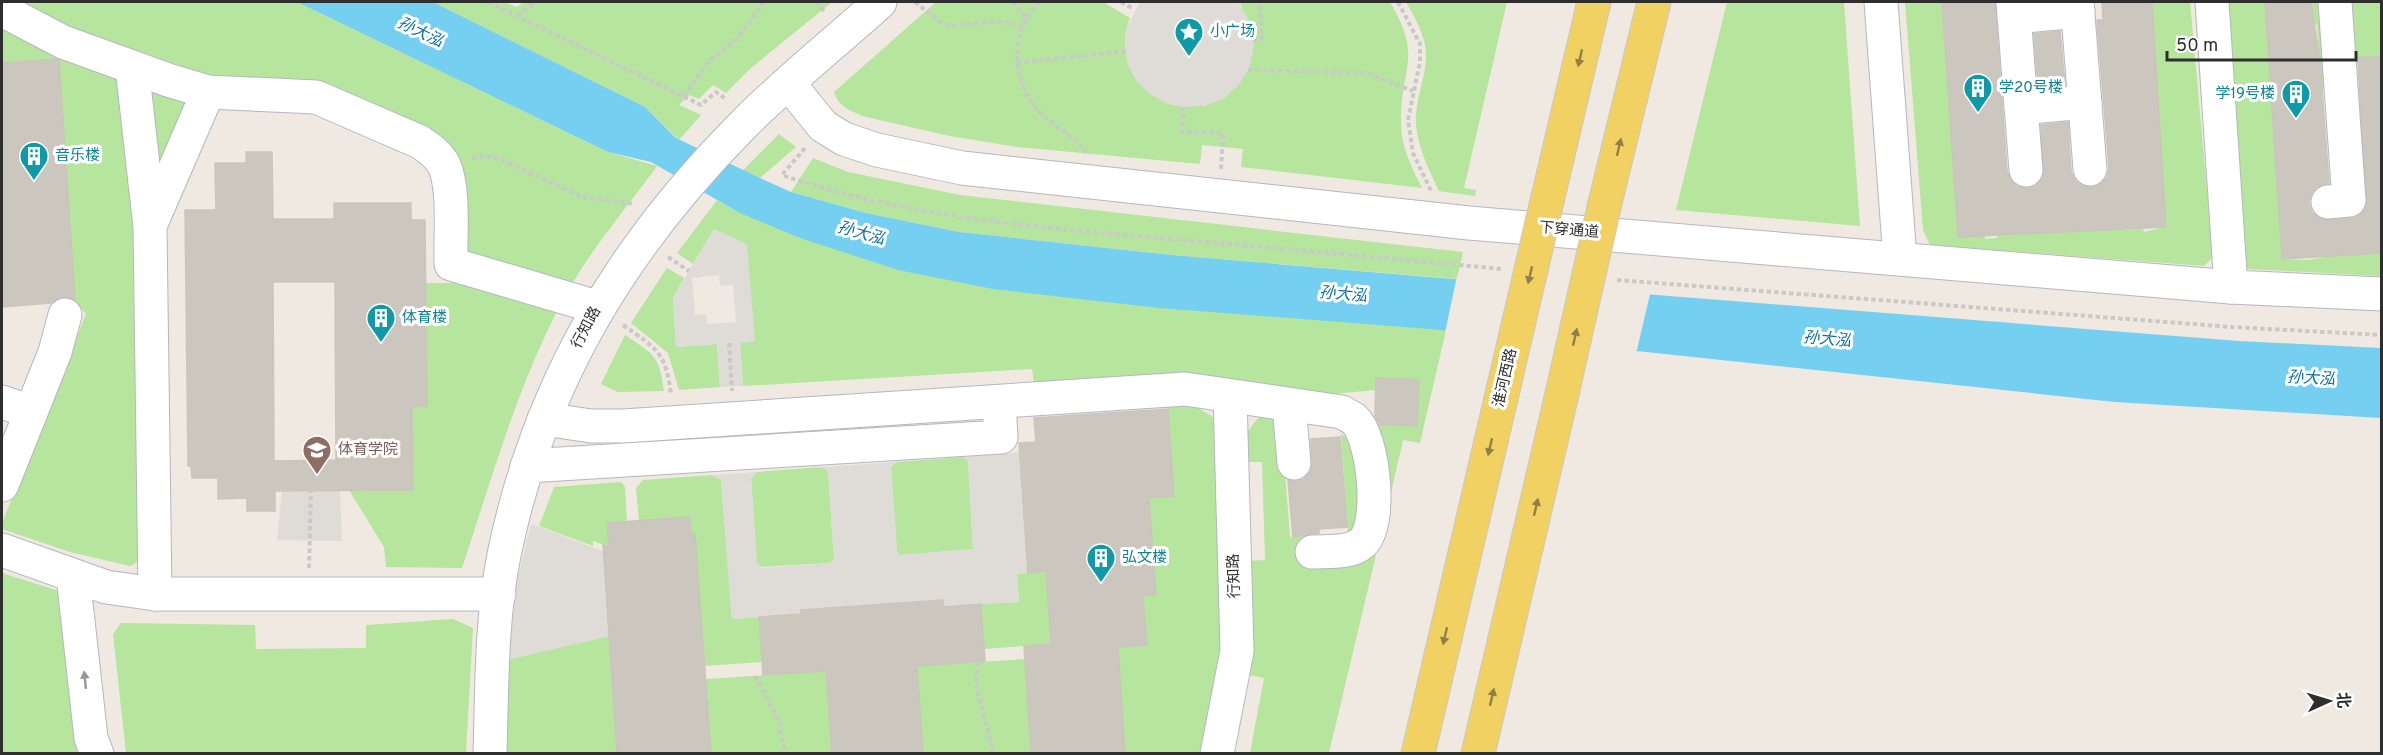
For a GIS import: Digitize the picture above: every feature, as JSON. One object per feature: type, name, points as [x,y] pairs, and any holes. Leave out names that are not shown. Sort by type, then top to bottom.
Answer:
[{"type":"main road","name":"淮河西路","points":[[1418,753],[1594,2]]},
{"type":"main road","points":[[1478,753],[1605,203],[1654,2]]},
{"type":"lane","name":"行知路","points":[[490,753],[493,647],[504,556],[527,466],[555,388],[610,316],[652,207],[735,113],[789,84],[880,2]]},
{"type":"lane","points":[[1881,2],[1900,259]]},
{"type":"lane","points":[[2212,2],[2231,287]]},
{"type":"lane","points":[[2335,2],[2346,200]]},
{"type":"lane","points":[[2026,170],[2013,9],[2077,6],[2090,169]]},
{"type":"lane","points":[[2,10],[63,42],[208,92],[316,97],[420,142],[433,151],[444,164],[449,180],[451,264],[610,316]]},
{"type":"lane","points":[[132,67],[150,227],[155,594]]},
{"type":"lane","name":"下穿通道","points":[[789,84],[823,126],[844,139],[877,150],[962,168],[1469,223],[2231,287],[2382,294]]},
{"type":"lane","points":[[150,227],[208,92]]},
{"type":"lane","points":[[2021,108],[2085,102]]},
{"type":"lane","points":[[2,485],[16,407],[55,352],[65,315]]},
{"type":"lane","points":[[544,419],[591,426],[623,426],[1185,389],[1342,412],[1356,420],[1370,456],[1375,496],[1369,532],[1364,542],[1343,550],[1312,552]]},
{"type":"lane","name":"行知路","points":[[1217,753],[1237,651],[1230,396]]},
{"type":"lane","points":[[527,466],[1001,437],[999,403]]},
{"type":"lane","points":[[1289,405],[1293,463]]},
{"type":"lane","points":[[2,550],[106,587],[155,594],[499,594]]},
{"type":"lane","points":[[73,576],[92,748]]},
{"type":"path","points":[[488,2],[702,105],[716,92],[735,113]]},
{"type":"path","points":[[518,16],[534,2]]},
{"type":"path","points":[[684,97],[708,62],[736,40],[764,2]]},
{"type":"path","points":[[816,2],[827,15]]},
{"type":"path","points":[[915,2],[940,22],[949,26],[995,21],[1022,25]]},
{"type":"path","points":[[1013,2],[1026,18]]},
{"type":"path","points":[[1039,2],[1026,18],[1017,40],[1017,63],[1024,89],[1048,120],[1070,135],[1087,155]]},
{"type":"path","points":[[1121,2],[1134,9]]},
{"type":"path","points":[[1253,40],[1262,39],[1260,2]]},
{"type":"path","points":[[1398,2],[1419,44],[1420,62],[1408,120],[1413,153],[1434,198]]},
{"type":"path","points":[[1017,63],[1126,51]]},
{"type":"path","points":[[1248,70],[1366,73],[1413,90]]},
{"type":"path","points":[[1183,107],[1182,132],[1223,133],[1221,176]]},
{"type":"path","points":[[782,175],[806,147]]},
{"type":"path","points":[[444,164],[488,156],[500,159],[582,197],[652,207]]},
{"type":"path","points":[[668,257],[689,271]]},
{"type":"path","points":[[610,316],[658,351],[665,361],[672,402]]},
{"type":"path","points":[[729,343],[732,387]]},
{"type":"path","points":[[310,541],[311,491]]},
{"type":"path","points":[[979,662],[975,683],[987,724],[992,753]]},
{"type":"path","points":[[755,676],[778,719],[785,753]]},
{"type":"green space","points":[[19,2],[297,2],[608,152],[657,166],[591,254],[554,318],[523,387],[462,568],[386,567],[384,547],[349,490],[412,406],[427,406],[426,283],[462,283],[460,180],[315,81],[233,81],[211,76],[65,26]]},
{"type":"green space","points":[[433,2],[504,2],[517,7],[523,2],[832,2],[751,68],[726,93],[713,85],[699,99],[689,95],[679,105],[701,115],[679,140],[645,107]]},
{"type":"green space","points":[[936,2],[1103,2],[1130,18],[1125,40],[1128,60],[1137,78],[1151,95],[1223,99],[1239,84],[1250,66],[1241,4],[1238,2],[1390,2],[1406,37],[1408,50],[1401,132],[1414,173],[1422,188],[1241,167],[1243,149],[1202,145],[1200,164],[1017,147],[950,136],[862,116],[847,109],[838,101],[834,92]]},
{"type":"green space","points":[[1406,2],[1507,2],[1464,188],[1476,190],[1475,196],[1439,191],[1422,152],[1417,135],[1416,117],[1426,51],[1420,28]]},
{"type":"green space","points":[[1727,2],[1844,2],[1860,226],[1676,210]]},
{"type":"green space","points":[[1905,2],[1942,2],[1958,237],[1985,235],[1985,239],[1997,238],[1999,181],[2012,180],[2013,186],[2034,184],[2038,233],[2083,231],[2079,180],[2113,177],[2117,230],[2143,229],[2144,232],[2165,227],[2154,37],[2149,9],[2153,9],[2152,2],[2190,2],[2213,257],[2204,266],[1930,245],[1923,230]]},
{"type":"green space","points":[[2226,2],[2265,2],[2282,259],[2308,260],[2331,256],[2330,242],[2327,242],[2325,213],[2354,208],[2346,2],[2381,2],[2381,56],[2349,59],[2364,254],[2381,253],[2381,276],[2248,269],[2243,266]]},
{"type":"green space","points":[[2311,2],[2330,2],[2328,89],[2321,89],[2317,25],[2313,24]]},
{"type":"green space","points":[[2,22],[114,71],[131,95],[141,556],[130,566],[70,552],[2,529],[2,523],[86,314],[75,302],[59,59],[2,63]]},
{"type":"green space","points":[[152,89],[196,99],[158,192],[149,96]]},
{"type":"green space","points":[[779,134],[796,147],[760,178],[743,170]]},
{"type":"green space","points":[[813,158],[848,172],[960,195],[1463,252],[1457,279],[1172,255],[959,232],[866,213],[791,192]]},
{"type":"green space","points":[[717,200],[740,213],[1446,330],[1420,443],[1403,440],[1385,519],[1374,424],[1417,426],[1376,390],[1298,397],[1035,391],[1032,369],[743,386],[740,342],[755,341],[714,229],[693,264],[677,253]]},
{"type":"green space","points":[[667,268],[684,278],[673,298],[676,347],[717,344],[720,387],[679,390],[668,353],[631,323]]},
{"type":"green space","points":[[625,335],[654,357],[660,369],[664,391],[618,392],[601,384]]},
{"type":"green space","points":[[1192,404],[1216,419],[1223,645],[1204,753],[1125,753],[1118,647],[1147,645],[1143,596],[1156,595],[1149,498],[1174,495],[1168,405]]},
{"type":"green space","points":[[1262,413],[1281,419],[1290,537],[1304,536],[1306,559],[1312,562],[1376,555],[1329,753],[1250,753],[1264,678],[1244,674],[1247,561],[1265,560],[1262,462],[1244,462],[1244,436]]},
{"type":"green space","points":[[1341,433],[1357,448],[1361,526],[1348,539]]},
{"type":"green space","points":[[963,457],[968,461],[973,549],[900,555],[897,552],[891,467],[897,462]]},
{"type":"green space","points":[[822,467],[828,470],[834,560],[828,563],[760,567],[757,564],[751,478],[757,472]]},
{"type":"green space","points":[[712,475],[721,480],[732,619],[759,617],[762,662],[705,666],[695,534],[691,534],[690,518],[639,521],[636,488],[643,480]]},
{"type":"green space","points":[[621,482],[625,487],[627,522],[609,547],[593,541],[593,546],[539,526],[554,487]]},
{"type":"green space","points":[[1046,571],[1051,644],[984,649],[981,604],[1019,602],[1017,574]]},
{"type":"green space","points":[[2,573],[59,591],[77,753],[2,753]]},
{"type":"green space","points":[[453,619],[473,628],[466,753],[126,753],[113,634],[121,623],[255,625],[256,649],[366,648],[366,625]]},
{"type":"green space","points":[[609,636],[617,753],[502,754],[506,660]]},
{"type":"green space","points":[[1025,659],[1031,753],[923,753],[917,666]]},
{"type":"green space","points":[[826,671],[832,753],[711,753],[706,679]]},
{"type":"shaded area","name":"小广场","points":[[1140,2],[1238,2],[1251,23],[1254,45],[1250,66],[1239,84],[1223,99],[1205,106],[1183,107],[1168,104],[1151,95],[1137,82],[1128,65],[1125,46],[1127,27]]},
{"type":"shaded area","points":[[714,229],[747,244],[755,341],[740,343],[743,386],[720,387],[717,344],[676,347],[673,298]],"holes":[[[719,275],[720,286],[733,285],[736,322],[707,324],[706,314],[695,315],[692,278]]]},
{"type":"shaded area","points":[[1020,452],[1028,573],[1017,574],[1019,602],[970,605],[944,625],[943,601],[803,635],[775,616],[732,619],[721,480],[712,475],[757,472],[751,478],[757,564],[764,568],[828,563],[834,560],[828,471],[822,467],[897,462],[891,467],[897,552],[900,555],[973,549],[968,461],[963,457]]},
{"type":"shaded area","points":[[282,491],[340,491],[342,541],[277,540]]},
{"type":"shaded area","points":[[531,524],[603,551],[609,636],[506,660],[513,597]]},
{"type":"water","name":"孙大泓","points":[[297,2],[433,2],[645,107],[676,138],[791,192],[866,213],[959,232],[1172,255],[1441,278],[2239,341],[2381,348],[2381,418],[2115,402],[1430,329],[1159,308],[993,289],[898,270],[800,238],[740,213],[651,162],[608,152]]},
{"type":"pier","points":[[1457,276],[1651,290],[1636,354],[1445,333]]},
{"type":"building","points":[[1942,2],[1995,2],[2007,171],[2011,181],[2018,187],[2027,189],[2036,186],[2043,178],[2041,125],[2068,122],[2071,171],[2074,179],[2081,186],[2092,188],[2100,185],[2107,178],[2109,168],[2097,20],[2103,20],[2102,2],[2152,2],[2166,227],[1958,237]]},
{"type":"building","name":"学19号楼","points":[[2265,2],[2311,2],[2320,61],[2329,183],[2317,187],[2311,194],[2309,203],[2312,212],[2321,219],[2351,219],[2360,215],[2366,208],[2358,58],[2382,56],[2382,253],[2282,259]]},
{"type":"building","points":[[2060,31],[2065,85],[2038,88],[2034,34]]},
{"type":"building","name":"音乐楼","points":[[59,60],[75,300],[61,297],[51,303],[2,307],[2,63]]},
{"type":"building","name":"体育楼","points":[[246,152],[272,152],[273,219],[334,219],[334,203],[411,203],[411,220],[425,220],[427,406],[412,406],[413,490],[275,491],[275,511],[247,511],[247,498],[218,499],[218,478],[192,478],[191,466],[188,466],[185,210],[216,210],[215,163],[246,163]],"holes":[[[273,282],[335,282],[336,460],[274,461]]]},
{"type":"building","points":[[1376,378],[1419,380],[1417,426],[1379,424],[1375,416]]},
{"type":"building","points":[[1168,409],[1174,496],[1149,498],[1156,595],[1143,596],[1147,645],[1118,647],[1125,753],[1031,753],[1024,646],[1051,644],[1046,571],[1028,573],[1019,443],[1036,442],[1034,418]]},
{"type":"building","points":[[1340,437],[1347,527],[1319,529],[1319,533],[1293,537],[1288,480],[1304,479],[1311,471],[1311,439]]},
{"type":"building","points":[[690,517],[691,534],[695,534],[711,753],[617,753],[603,545],[609,547],[607,523]]},
{"type":"building","points":[[943,600],[943,607],[981,604],[985,661],[917,666],[923,753],[832,753],[826,671],[763,675],[759,617],[801,614],[801,610]]},
{"type":"place","name":"小广场","points":[[1189,58]]},
{"type":"place","name":"学20号楼","points":[[1978,114]]},
{"type":"place","name":"学19号楼","points":[[2296,120]]},
{"type":"place","name":"音乐楼","points":[[34,182]]},
{"type":"place","name":"体育楼","points":[[381,344]]},
{"type":"place","name":"体育学院","points":[[317,476]]},
{"type":"place","name":"弘文楼","points":[[1101,584]]}]
